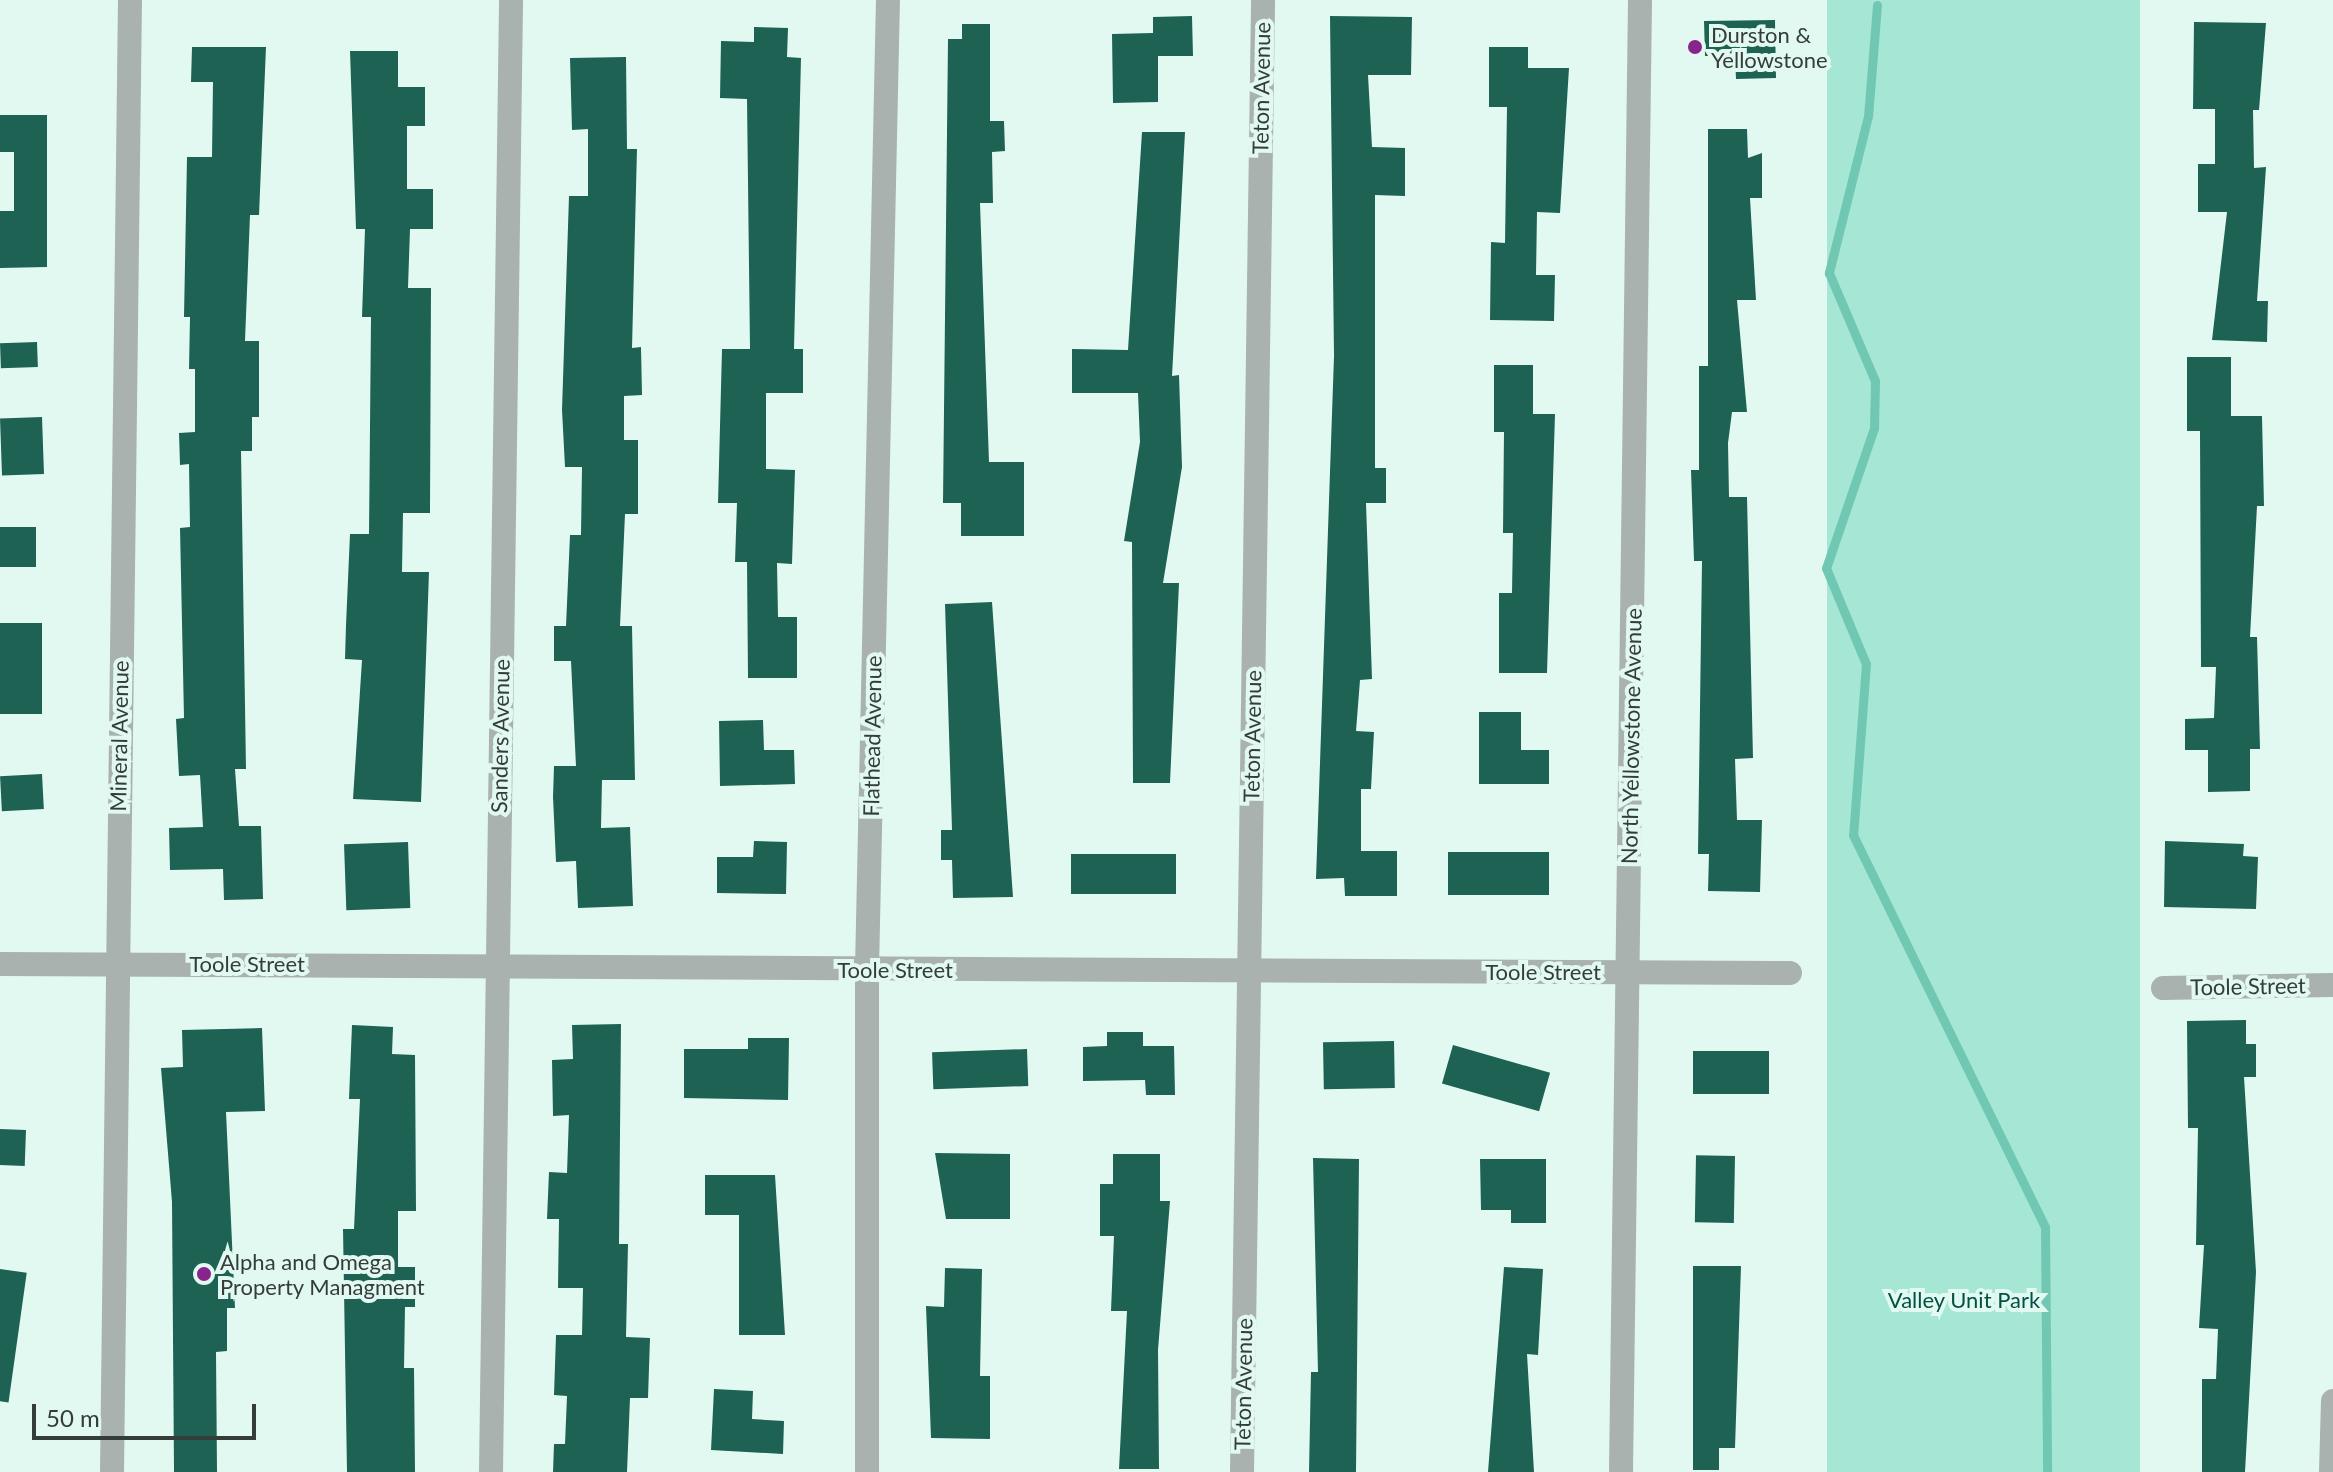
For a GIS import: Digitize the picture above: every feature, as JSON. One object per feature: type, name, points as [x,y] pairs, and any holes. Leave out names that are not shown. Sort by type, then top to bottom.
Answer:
[{"type":"street","name":"Mineral Avenue","points":[[112,1472],[130,0]]},
{"type":"street","name":"Sanders Avenue","points":[[491,1472],[511,0]]},
{"type":"street","name":"Flathead Avenue","points":[[867,1472],[867,969],[888,0]]},
{"type":"street","name":"Teton Avenue","points":[[1242,1472],[1263,0]]},
{"type":"street","name":"North Yellowstone Avenue","points":[[1621,1472],[1640,0]]},
{"type":"street","name":"Toole Street","points":[[0,964],[1790,973]]},
{"type":"street","name":"Toole Street","points":[[2163,988],[2333,985]]},
{"type":"street","points":[[2331,1472],[2333,1401]]},
{"type":"green space","name":"Valley Unit Park","points":[[1827,0],[2140,0],[2140,1472],[1827,1472]]},
{"type":"building","points":[[1192,16],[1193,56],[1158,56],[1158,102],[1113,103],[1112,34],[1153,33],[1153,17]]},
{"type":"building","points":[[1330,16],[1412,17],[1411,75],[1368,75],[1372,147],[1405,148],[1405,196],[1375,195],[1375,468],[1386,468],[1386,503],[1366,503],[1372,679],[1360,680],[1356,731],[1374,732],[1371,789],[1361,789],[1361,851],[1397,851],[1397,896],[1345,896],[1344,878],[1316,879],[1334,356]]},
{"type":"building","points":[[1775,20],[1776,78],[1736,79],[1735,56],[1705,56],[1704,21]]},
{"type":"building","points":[[2194,22],[2266,23],[2259,110],[2253,110],[2254,168],[2266,167],[2257,301],[2268,301],[2267,342],[2212,340],[2227,212],[2198,212],[2198,164],[2215,164],[2215,109],[2193,109]]},
{"type":"building","points":[[962,24],[990,24],[990,121],[1004,121],[1005,151],[992,152],[993,203],[980,203],[989,462],[1024,462],[1024,536],[961,536],[961,503],[943,503],[948,39],[962,39]]},
{"type":"building","points":[[754,27],[788,28],[787,57],[801,58],[794,349],[803,349],[803,393],[766,393],[766,469],[795,470],[792,564],[777,563],[778,617],[797,617],[797,678],[748,678],[747,562],[735,562],[737,503],[718,503],[722,349],[750,349],[747,99],[720,98],[721,41],[754,42]]},
{"type":"building","points":[[192,47],[266,47],[259,215],[250,215],[245,341],[259,341],[259,417],[252,417],[252,451],[241,451],[246,769],[235,769],[239,826],[261,826],[263,899],[224,900],[223,869],[170,870],[169,828],[203,827],[200,775],[179,776],[176,719],[184,718],[180,528],[190,527],[189,464],[180,465],[179,433],[195,432],[195,369],[189,369],[190,317],[184,317],[187,157],[212,157],[213,82],[191,82]]},
{"type":"building","points":[[1489,47],[1528,47],[1528,68],[1569,68],[1560,213],[1537,212],[1536,275],[1555,275],[1554,321],[1490,320],[1491,242],[1505,243],[1507,107],[1489,107]]},
{"type":"building","points":[[350,51],[398,51],[398,87],[425,87],[425,126],[407,126],[407,189],[433,189],[433,229],[410,229],[408,288],[431,288],[430,513],[403,513],[402,572],[429,572],[421,802],[353,799],[362,660],[345,659],[346,625],[350,534],[369,534],[371,317],[362,317],[365,229],[356,229]]},
{"type":"building","points":[[626,57],[627,149],[637,149],[632,348],[641,347],[642,395],[624,396],[624,440],[638,440],[638,514],[625,514],[620,626],[632,626],[635,780],[602,780],[601,828],[630,827],[633,906],[578,908],[576,861],[556,862],[553,797],[554,766],[576,766],[571,661],[554,661],[554,626],[566,626],[570,535],[581,535],[582,467],[565,467],[562,410],[569,196],[588,196],[588,129],[572,130],[570,58]]},
{"type":"building","points":[[0,115],[47,115],[47,267],[0,268],[0,211],[14,211],[14,152],[0,152]]},
{"type":"building","points":[[1708,129],[1747,129],[1748,158],[1762,153],[1762,198],[1750,198],[1756,300],[1737,300],[1747,412],[1732,412],[1728,443],[1729,497],[1747,497],[1753,758],[1735,759],[1737,820],[1762,820],[1760,892],[1708,891],[1709,854],[1698,854],[1702,561],[1694,561],[1691,470],[1699,470],[1699,366],[1708,366]]},
{"type":"building","points":[[1142,132],[1185,132],[1172,376],[1179,375],[1182,467],[1163,583],[1179,583],[1170,783],[1133,783],[1132,542],[1124,541],[1140,442],[1138,393],[1072,393],[1072,349],[1128,350]]},
{"type":"building","points":[[37,342],[38,367],[1,368],[0,343]]},
{"type":"building","points":[[2187,357],[2231,357],[2231,416],[2262,416],[2264,506],[2257,506],[2250,637],[2257,637],[2260,749],[2250,749],[2250,791],[2208,792],[2208,750],[2185,750],[2185,719],[2214,718],[2216,667],[2201,667],[2200,431],[2187,431]]},
{"type":"building","points":[[1494,365],[1533,365],[1533,414],[1555,414],[1547,673],[1499,673],[1499,593],[1512,593],[1513,533],[1503,533],[1504,432],[1494,432]]},
{"type":"building","points":[[42,417],[44,474],[2,475],[0,418]]},
{"type":"building","points":[[0,527],[36,527],[36,567],[0,567]]},
{"type":"building","points":[[992,602],[1013,897],[953,898],[952,860],[941,860],[941,830],[952,830],[945,604]]},
{"type":"building","points":[[0,623],[42,623],[42,714],[0,714]]},
{"type":"building","points":[[1479,712],[1521,712],[1521,750],[1549,750],[1549,784],[1479,784]]},
{"type":"building","points":[[763,720],[764,750],[794,750],[795,784],[720,786],[719,721]]},
{"type":"building","points":[[42,774],[44,809],[2,811],[0,776]]},
{"type":"building","points":[[754,841],[787,842],[786,894],[717,893],[717,857],[753,857]]},
{"type":"building","points":[[2165,841],[2244,844],[2243,856],[2258,857],[2256,909],[2164,907]]},
{"type":"building","points":[[408,842],[410,908],[346,910],[344,844]]},
{"type":"building","points":[[1448,852],[1549,852],[1549,895],[1448,895]]},
{"type":"building","points":[[1071,854],[1176,854],[1176,894],[1071,894]]},
{"type":"building","points":[[2246,1020],[2246,1044],[2256,1044],[2256,1077],[2244,1077],[2256,1272],[2245,1472],[2202,1472],[2202,1379],[2216,1379],[2218,1329],[2199,1328],[2204,1245],[2196,1245],[2198,1128],[2188,1128],[2187,1021]]},
{"type":"building","points":[[621,1024],[619,1244],[628,1244],[626,1337],[650,1338],[648,1398],[630,1398],[627,1472],[553,1472],[554,1444],[565,1444],[567,1396],[554,1395],[556,1335],[582,1335],[583,1288],[558,1288],[559,1219],[547,1219],[549,1172],[567,1173],[569,1115],[553,1116],[552,1060],[573,1059],[572,1025]]},
{"type":"building","points":[[352,1025],[393,1027],[392,1054],[415,1055],[416,1211],[398,1211],[398,1267],[415,1267],[415,1307],[405,1307],[404,1368],[414,1368],[415,1472],[347,1472],[343,1229],[354,1229],[360,1099],[349,1099]]},
{"type":"building","points":[[262,1028],[265,1111],[226,1112],[235,1308],[227,1308],[227,1351],[216,1352],[217,1472],[174,1472],[172,1202],[161,1068],[183,1067],[182,1030]]},
{"type":"building","points":[[1107,1032],[1143,1032],[1143,1046],[1174,1046],[1175,1095],[1146,1095],[1145,1080],[1083,1081],[1083,1047],[1107,1046]]},
{"type":"building","points":[[748,1038],[789,1038],[788,1100],[684,1098],[684,1049],[748,1049]]},
{"type":"building","points":[[1394,1041],[1395,1088],[1324,1089],[1323,1042]]},
{"type":"building","points":[[1453,1045],[1550,1073],[1539,1111],[1442,1083]]},
{"type":"building","points":[[1027,1049],[1028,1086],[933,1089],[932,1052]]},
{"type":"building","points":[[1693,1051],[1769,1051],[1769,1094],[1693,1094]]},
{"type":"building","points":[[0,1129],[26,1130],[25,1166],[0,1165]]},
{"type":"building","points":[[935,1153],[1010,1154],[1010,1219],[946,1219]]},
{"type":"building","points":[[1113,1154],[1160,1154],[1160,1201],[1170,1201],[1158,1350],[1159,1469],[1119,1469],[1127,1311],[1111,1311],[1114,1236],[1100,1236],[1100,1184],[1113,1184]]},
{"type":"building","points":[[1696,1155],[1735,1156],[1734,1223],[1695,1222]]},
{"type":"building","points":[[1313,1158],[1359,1159],[1356,1472],[1309,1472],[1311,1372],[1318,1372]]},
{"type":"building","points":[[1480,1159],[1546,1159],[1546,1223],[1511,1223],[1511,1210],[1481,1210]]},
{"type":"building","points":[[705,1175],[775,1175],[785,1335],[739,1335],[739,1215],[705,1215]]},
{"type":"building","points":[[1693,1266],[1741,1266],[1735,1448],[1719,1448],[1719,1470],[1693,1470]]},
{"type":"building","points":[[1504,1267],[1543,1269],[1538,1355],[1527,1354],[1534,1472],[1488,1472]]},
{"type":"building","points":[[945,1268],[982,1269],[980,1376],[990,1376],[990,1439],[931,1438],[926,1306],[944,1307]]},
{"type":"building","points":[[0,1269],[27,1273],[9,1402],[0,1401]]},
{"type":"building","points":[[714,1389],[753,1391],[752,1419],[784,1421],[783,1454],[711,1450]]},
{"type":"waterway","points":[[1877,5],[1868,116],[1829,273],[1875,381],[1874,428],[1826,568],[1866,664],[1853,835],[2045,1227],[2047,1472]]},
{"type":"place","name":"Durston & Yellowstone","points":[[1695,47]]},
{"type":"place","name":"Alpha and Omega Property Managment","points":[[204,1274]]}]
